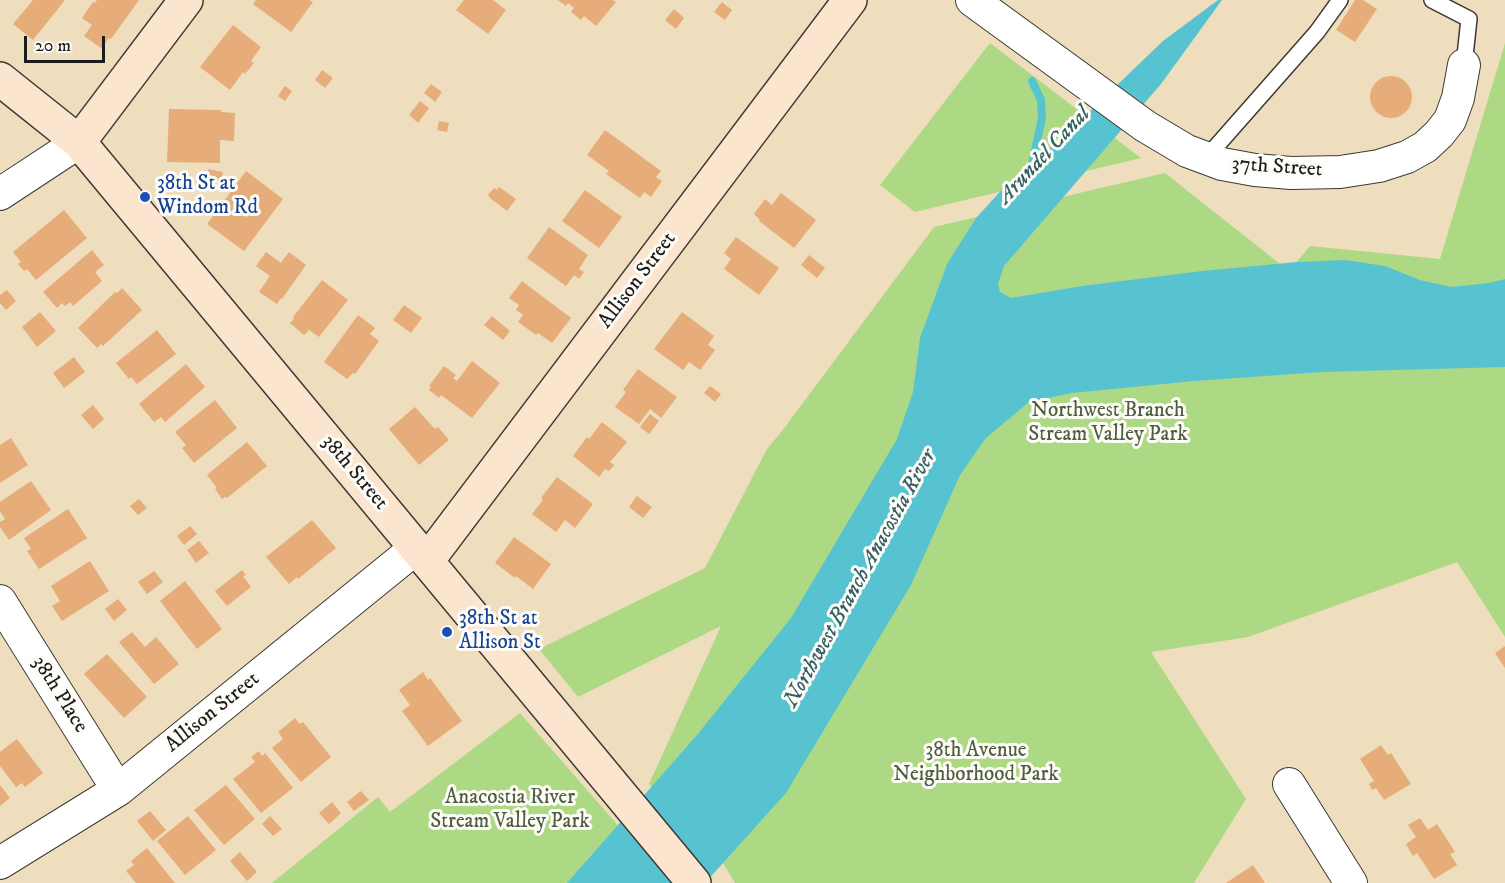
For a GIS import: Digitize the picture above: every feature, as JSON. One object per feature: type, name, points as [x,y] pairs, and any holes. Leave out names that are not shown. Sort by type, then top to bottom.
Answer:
[{"type":"main road","points":[[79,141],[186,0]]},
{"type":"main road","name":"Allison Street","points":[[422,555],[850,0]]},
{"type":"main road","name":"38th Street","points":[[0,79],[79,141],[694,883]]},
{"type":"street","name":"37th Street","points":[[972,0],[1144,126],[1187,151],[1222,164],[1255,170],[1291,173],[1350,170],[1379,166],[1407,157],[1425,147],[1440,134],[1450,120],[1458,98],[1464,65]]},
{"type":"street","points":[[0,194],[79,141]]},
{"type":"street","name":"Allison Street","points":[[0,863],[118,790],[422,555]]},
{"type":"street","name":"38th Place","points":[[0,601],[118,790]]},
{"type":"street","points":[[1289,784],[1352,883]]},
{"type":"lane","points":[[1206,158],[1317,32],[1340,0]]},
{"type":"lane","points":[[1432,0],[1469,19],[1464,65]]},
{"type":"green space","points":[[990,43],[1141,158],[915,212],[880,185]]},
{"type":"green space","name":"Northwest Branch Stream Valley Park","points":[[1505,43],[1505,637],[1457,562],[1248,637],[1151,652],[1246,799],[1194,883],[735,883],[712,845],[649,784],[721,626],[578,697],[539,649],[705,568],[767,449],[934,227],[1165,173],[1289,271],[1310,246],[1440,259]]},
{"type":"green space","name":"Anacostia River Stream Valley Park","points":[[520,713],[668,883],[272,883],[378,797],[390,812]]},
{"type":"water","points":[[1218,0],[1222,0],[1161,84],[1004,266],[998,284],[1000,292],[1011,298],[1082,286],[1202,271],[1345,260],[1385,266],[1420,280],[1451,287],[1505,279],[1505,367],[1322,372],[1194,381],[1072,393],[1029,402],[986,438],[960,475],[911,585],[786,793],[705,883],[567,883],[697,735],[791,618],[897,439],[913,392],[920,338],[947,264],[976,218],[1009,182],[1063,137],[1163,41]]},
{"type":"building","points":[[33,0],[65,0],[33,40],[13,24]]},
{"type":"building","points":[[97,0],[139,0],[111,39],[109,38],[101,48],[84,36],[92,25],[82,18]]},
{"type":"building","points":[[256,0],[309,0],[313,2],[291,32],[253,4]]},
{"type":"building","points":[[464,0],[493,0],[506,10],[488,34],[456,10]]},
{"type":"building","points":[[558,0],[613,0],[616,2],[596,26],[584,16],[581,20],[571,12],[574,8]]},
{"type":"building","points":[[1355,0],[1363,0],[1377,9],[1355,42],[1336,30]]},
{"type":"building","points":[[722,2],[732,10],[725,20],[714,12]]},
{"type":"building","points":[[674,9],[684,18],[676,29],[665,20]]},
{"type":"building","points":[[233,25],[261,47],[251,61],[254,63],[245,74],[243,72],[230,90],[200,67]]},
{"type":"building","points":[[322,70],[333,78],[325,88],[315,80]]},
{"type":"building","points":[[1391,76],[1406,82],[1412,97],[1406,112],[1391,118],[1376,112],[1370,97],[1376,82]]},
{"type":"building","points":[[431,84],[442,92],[435,102],[424,93]]},
{"type":"building","points":[[285,86],[292,91],[285,101],[278,96]]},
{"type":"building","points":[[420,101],[429,108],[418,123],[409,115]]},
{"type":"building","points":[[169,109],[221,110],[221,112],[235,113],[234,141],[220,140],[220,163],[167,162]]},
{"type":"building","points":[[439,121],[449,123],[447,132],[437,130]]},
{"type":"building","points":[[605,130],[661,171],[656,177],[662,181],[651,197],[644,192],[640,198],[606,174],[609,171],[587,155]]},
{"type":"building","points":[[208,169],[223,172],[221,182],[206,178]]},
{"type":"building","points":[[246,171],[283,199],[244,251],[207,224]]},
{"type":"building","points":[[499,187],[516,199],[507,211],[488,195],[494,188],[497,190]]},
{"type":"building","points":[[585,190],[622,217],[599,248],[562,221]]},
{"type":"building","points":[[781,193],[816,220],[794,248],[759,221],[754,214],[765,199],[772,205]]},
{"type":"building","points":[[64,210],[87,238],[36,280],[27,269],[24,271],[18,264],[21,262],[13,252]]},
{"type":"building","points":[[549,227],[588,255],[579,269],[584,272],[579,279],[574,275],[566,286],[527,258]]},
{"type":"building","points":[[736,237],[779,268],[759,295],[724,269],[731,259],[724,253]]},
{"type":"building","points":[[92,250],[104,265],[95,272],[102,281],[73,306],[70,302],[65,306],[62,303],[57,308],[43,292]]},
{"type":"building","points":[[266,252],[281,263],[289,252],[306,265],[277,304],[259,292],[270,276],[256,266]]},
{"type":"building","points":[[809,255],[825,268],[817,278],[801,265]]},
{"type":"building","points":[[322,280],[348,300],[319,337],[309,330],[304,335],[290,323]]},
{"type":"building","points":[[522,281],[571,318],[552,343],[518,322],[523,315],[516,310],[519,305],[509,298]]},
{"type":"building","points":[[122,288],[142,310],[103,346],[101,344],[97,348],[78,328]]},
{"type":"building","points":[[7,290],[16,301],[6,310],[0,303],[0,295]]},
{"type":"building","points":[[404,305],[422,318],[411,333],[393,320]]},
{"type":"building","points":[[40,312],[56,331],[37,347],[22,327]]},
{"type":"building","points":[[682,312],[714,336],[708,345],[715,350],[700,370],[689,362],[683,370],[654,349]]},
{"type":"building","points":[[358,315],[375,328],[370,334],[379,341],[355,374],[353,373],[347,379],[324,362]]},
{"type":"building","points":[[492,316],[510,331],[503,340],[484,325]]},
{"type":"building","points":[[157,330],[176,354],[137,384],[131,377],[129,379],[116,363]]},
{"type":"building","points":[[74,357],[85,372],[64,388],[53,373]]},
{"type":"building","points":[[472,361],[500,383],[472,418],[441,395],[439,398],[429,390],[431,387],[429,386],[444,366],[456,375],[453,378],[457,381]]},
{"type":"building","points":[[186,364],[205,387],[165,422],[161,417],[154,422],[139,404]]},
{"type":"building","points":[[638,369],[677,397],[661,418],[650,409],[639,424],[615,407],[626,392],[623,390]]},
{"type":"building","points":[[710,386],[721,394],[715,402],[704,393]]},
{"type":"building","points":[[215,400],[237,428],[194,463],[182,448],[186,445],[175,432]]},
{"type":"building","points":[[93,405],[104,419],[93,429],[81,415]]},
{"type":"building","points":[[415,407],[435,429],[438,427],[449,440],[419,465],[389,429]]},
{"type":"building","points":[[650,414],[659,421],[649,434],[640,427]]},
{"type":"building","points":[[602,422],[627,442],[610,462],[614,465],[609,471],[605,469],[599,477],[573,456]]},
{"type":"building","points":[[11,438],[28,465],[0,483],[0,445]]},
{"type":"building","points":[[247,442],[267,466],[227,498],[222,499],[207,475]]},
{"type":"building","points":[[557,477],[593,504],[575,528],[565,520],[556,532],[532,514]]},
{"type":"building","points":[[31,481],[51,510],[9,540],[0,527],[0,522],[5,519],[0,511],[0,502]]},
{"type":"building","points":[[637,496],[652,507],[643,518],[629,507]]},
{"type":"building","points":[[139,499],[147,508],[138,515],[130,506]]},
{"type":"building","points":[[68,509],[87,538],[39,569],[27,551],[31,549],[24,538]]},
{"type":"building","points":[[312,520],[336,548],[289,584],[266,557]]},
{"type":"building","points":[[190,526],[197,534],[184,545],[177,536]]},
{"type":"building","points":[[514,537],[551,564],[533,589],[495,563]]},
{"type":"building","points":[[199,541],[209,553],[196,563],[187,550]]},
{"type":"building","points":[[90,561],[109,591],[62,621],[52,606],[60,601],[51,586]]},
{"type":"building","points":[[242,570],[246,575],[243,576],[251,587],[227,606],[215,591]]},
{"type":"building","points":[[154,571],[163,582],[147,594],[138,582]]},
{"type":"building","points":[[185,581],[222,629],[197,649],[160,601]]},
{"type":"building","points":[[118,599],[127,610],[114,621],[105,609]]},
{"type":"building","points":[[132,632],[145,647],[156,637],[179,664],[154,684],[119,642]]},
{"type":"building","points":[[1505,646],[1505,668],[1495,653]]},
{"type":"building","points":[[107,654],[147,697],[124,718],[84,674]]},
{"type":"building","points":[[423,672],[462,721],[428,746],[402,711],[410,705],[399,690]]},
{"type":"building","points":[[295,718],[300,724],[303,722],[331,757],[301,782],[272,748],[283,739],[278,732]]},
{"type":"building","points":[[17,739],[43,773],[25,787],[22,783],[16,787],[0,766],[0,752]]},
{"type":"building","points":[[1381,745],[1388,755],[1391,753],[1411,784],[1384,800],[1376,788],[1372,790],[1369,784],[1374,781],[1360,759]]},
{"type":"building","points":[[259,751],[262,756],[265,753],[293,788],[261,813],[233,779],[255,762],[251,757]]},
{"type":"building","points":[[0,785],[10,798],[0,806]]},
{"type":"building","points":[[226,785],[255,819],[224,845],[194,810]]},
{"type":"building","points":[[361,791],[369,800],[354,811],[347,802]]},
{"type":"building","points":[[332,802],[341,813],[329,824],[319,813]]},
{"type":"building","points":[[150,811],[166,830],[153,841],[137,821]]},
{"type":"building","points":[[188,816],[216,850],[185,875],[157,841]]},
{"type":"building","points":[[270,816],[282,829],[273,836],[262,824]]},
{"type":"building","points":[[1420,818],[1428,830],[1437,824],[1455,852],[1450,854],[1457,865],[1434,879],[1417,853],[1413,856],[1406,844],[1416,837],[1408,825]]},
{"type":"building","points":[[147,848],[175,883],[136,883],[126,871],[134,865],[131,861]]},
{"type":"building","points":[[240,852],[257,872],[247,881],[230,861]]},
{"type":"building","points":[[1253,865],[1265,883],[1226,883]]},
{"type":"waterway","name":"Arundel Canal","points":[[1030,173],[1042,118],[1041,100],[1032,81]]},
{"type":"place","name":"38th St at Windom Rd","points":[[145,197]]},
{"type":"place","name":"38th St at Allison St","points":[[447,632]]},
{"type":"water label","name":"Northwest Branch Anacostia River","points":[[861,579]]},
{"type":"park label","name":"38th Avenue Neighborhood Park","points":[[976,764]]}]
